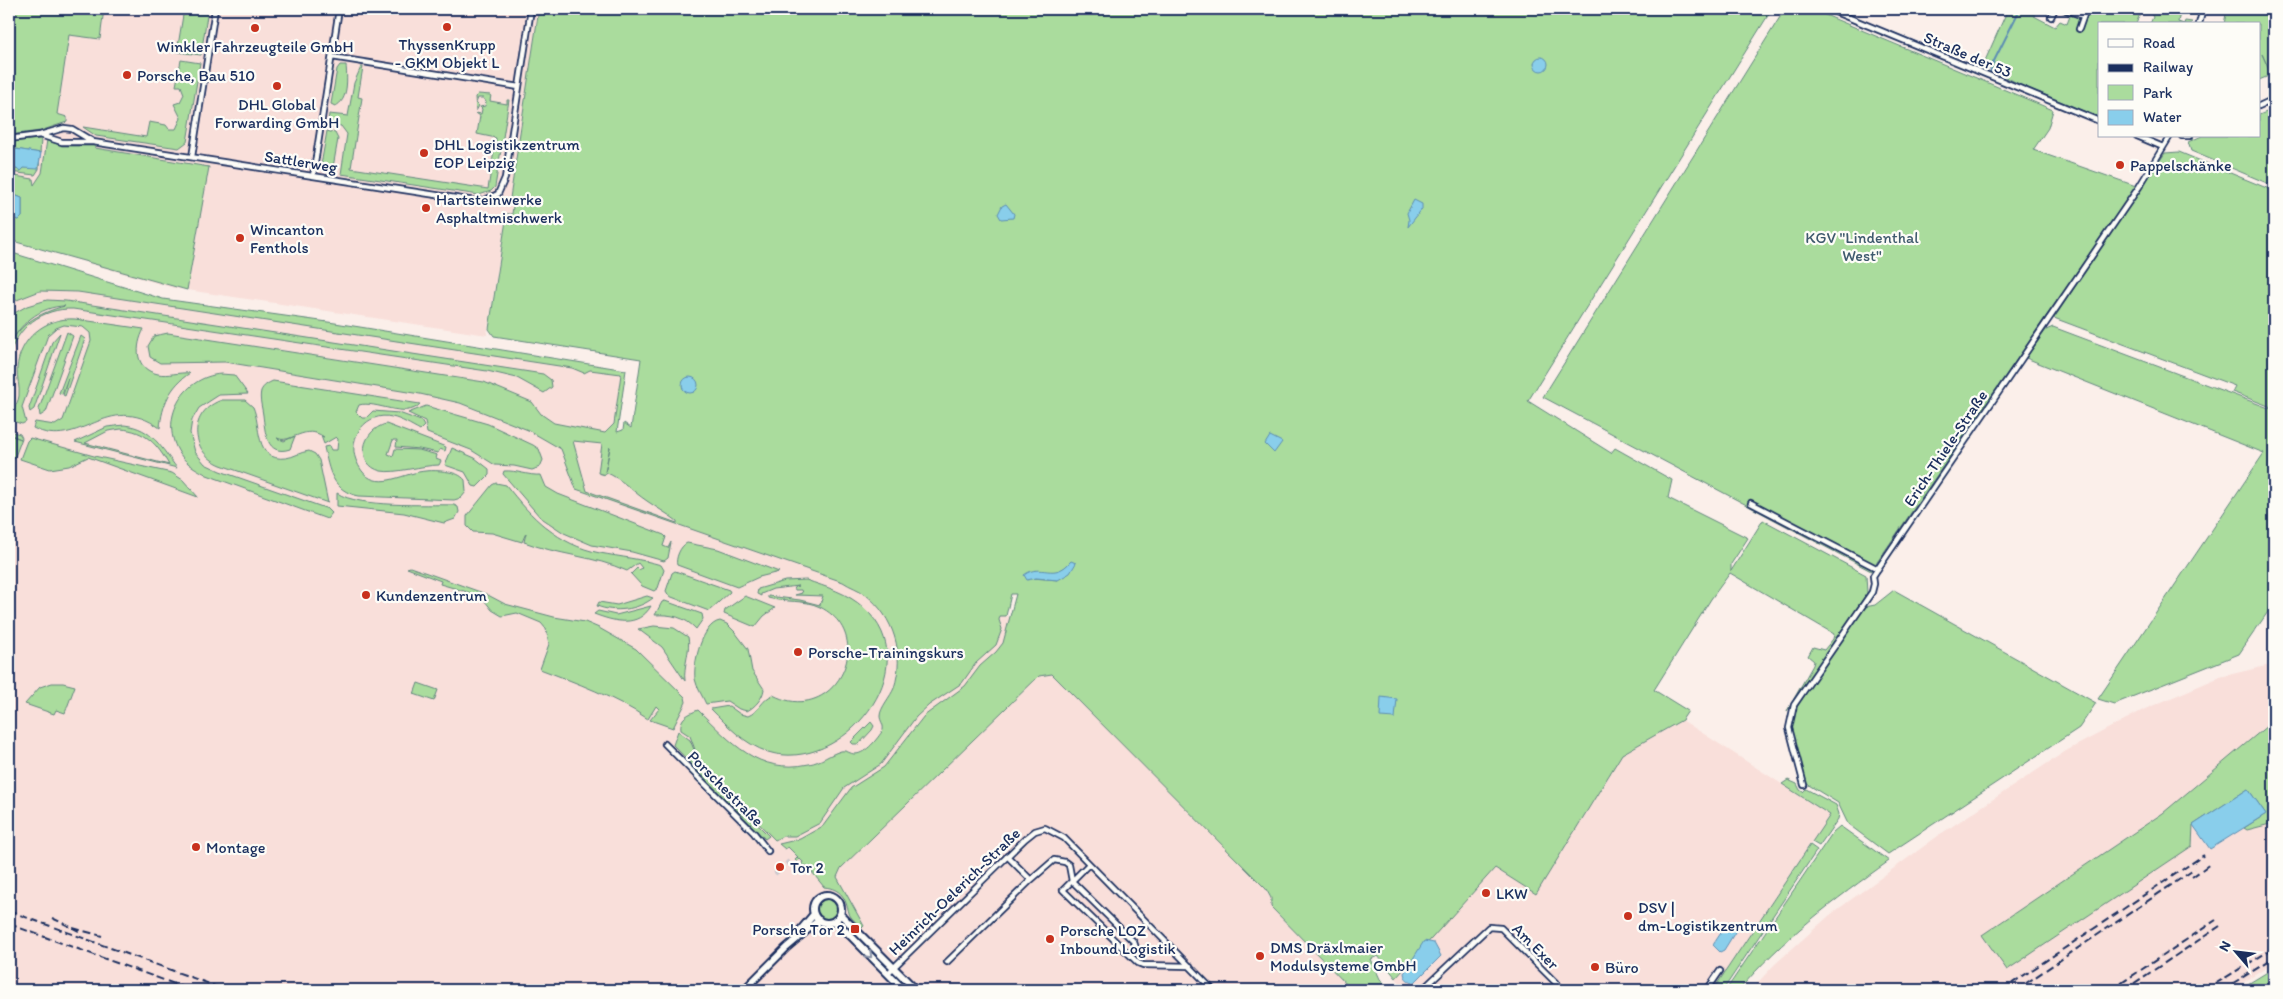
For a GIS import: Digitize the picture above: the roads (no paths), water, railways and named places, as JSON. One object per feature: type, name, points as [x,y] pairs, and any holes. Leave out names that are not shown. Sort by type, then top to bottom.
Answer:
[{"type":"street","points":[[192,157],[215,9]]},
{"type":"street","points":[[313,176],[339,9]]},
{"type":"street","points":[[332,57],[519,87],[531,9]]},
{"type":"street","name":"Straße der 53","points":[[1828,9],[2098,121]]},
{"type":"street","points":[[2051,17],[2055,9]]},
{"type":"street","points":[[2064,9],[2083,16]]},
{"type":"street","points":[[2079,29],[2086,9]]},
{"type":"street","points":[[2191,9],[2202,11]]},
{"type":"street","name":"Sattlerweg","points":[[40,136],[62,142],[93,142],[475,201],[492,198],[502,189],[519,87]]},
{"type":"street","points":[[2260,106],[2274,100]]},
{"type":"street","name":"Sattlerweg","points":[[9,139],[40,136],[64,128],[77,132],[93,142]]},
{"type":"street","points":[[58,131],[58,140]]},
{"type":"street","points":[[74,142],[77,140],[77,132]]},
{"type":"street","points":[[2142,138],[2163,147]]},
{"type":"street","name":"Erich-Thiele-Straße","points":[[1804,785],[1789,728],[1791,712],[1872,592],[1873,576],[2138,187],[2169,138]]},
{"type":"street","points":[[1751,503],[1878,569]]},
{"type":"street","name":"Porschestraße","points":[[665,744],[754,832],[768,851]]},
{"type":"street","name":"Heinrich-Oelerich-Straße","points":[[888,973],[1007,856],[1035,831],[1045,828],[1064,838],[1213,990]]},
{"type":"street","points":[[1007,856],[1031,880]]},
{"type":"street","points":[[948,962],[1050,862],[1058,859],[1069,865],[1072,881],[1134,942],[1136,948],[1130,955]]},
{"type":"street","points":[[1089,864],[1064,890],[1130,955],[1143,965],[1190,966]]},
{"type":"street","points":[[840,914],[835,920],[827,923],[816,917],[813,907],[816,900],[828,894],[839,901],[840,914],[916,990]]},
{"type":"street","points":[[744,990],[816,917]]},
{"type":"street","points":[[835,920],[904,990]]},
{"type":"street","name":"Am Exer","points":[[1422,990],[1488,927],[1501,928],[1563,990]]},
{"type":"street","points":[[1707,990],[1720,972]]},
{"type":"water","points":[[1538,57],[1544,57],[1548,64],[1544,71],[1538,71],[1534,67],[1534,61]]},
{"type":"water","points":[[9,148],[41,153],[38,169],[23,168],[21,171],[9,166]]},
{"type":"water","points":[[9,193],[22,198],[22,217],[19,220],[9,217]]},
{"type":"water","points":[[1414,200],[1422,204],[1422,209],[1408,227],[1407,213]]},
{"type":"water","points":[[1006,204],[1014,214],[1013,218],[1001,219],[998,214],[1002,206]]},
{"type":"water","points":[[690,377],[696,379],[698,385],[696,391],[690,393],[684,391],[682,385],[684,379]]},
{"type":"water","points":[[1270,436],[1282,442],[1274,453],[1265,444]]},
{"type":"water","points":[[1071,561],[1076,563],[1070,573],[1058,580],[1036,578],[1027,580],[1024,575],[1036,570],[1059,570]]},
{"type":"water","points":[[1381,697],[1397,699],[1395,718],[1380,717]]},
{"type":"water","points":[[2248,789],[2266,814],[2210,849],[2193,825]]},
{"type":"water","points":[[1728,922],[1737,929],[1724,950],[1720,952],[1713,945]]},
{"type":"water","points":[[1424,941],[1434,943],[1441,956],[1412,983],[1406,979],[1404,973]]},
{"type":"waterway","points":[[1886,30],[1990,73],[1992,65],[2020,9]]},
{"type":"waterway","points":[[1990,73],[2098,118]]},
{"type":"tunnel","points":[[786,861],[789,864]]},
{"type":"tunnel","points":[[775,871],[778,874]]},
{"type":"railway","points":[[2002,990],[2204,855]]},
{"type":"railway","points":[[2192,877],[2210,864]]},
{"type":"railway","points":[[2016,990],[2195,869]]},
{"type":"railway","points":[[9,911],[226,990]]},
{"type":"railway","points":[[52,918],[79,931]]},
{"type":"railway","points":[[2111,990],[2216,920]]},
{"type":"railway","points":[[9,924],[191,990]]},
{"type":"railway","points":[[2124,990],[2220,926]]},
{"type":"railway","points":[[73,928],[102,936]]},
{"type":"railway","points":[[2205,990],[2274,948]]},
{"type":"railway","points":[[2222,990],[2274,958]]},
{"type":"place","name":"ThyssenKrupp - GKM Objekt L","points":[[447,27]]},
{"type":"place","name":"Winkler Fahrzeugteile GmbH","points":[[255,28]]},
{"type":"place","name":"Porsche, Bau 510","points":[[127,75]]},
{"type":"place","name":"DHL Global Forwarding GmbH","points":[[277,86]]},
{"type":"place","name":"DHL Logistikzentrum EOP Leipzig","points":[[424,153]]},
{"type":"place","name":"Pappelschänke","points":[[2120,165]]},
{"type":"place","name":"Hartsteinwerke Asphaltmischwerk","points":[[426,208]]},
{"type":"place","name":"Wincanton Fenthols","points":[[240,238]]},
{"type":"place","name":"Kundenzentrum","points":[[366,595]]},
{"type":"place","name":"Porsche-Trainingskurs","points":[[798,652]]},
{"type":"place","name":"Montage","points":[[196,847]]},
{"type":"place","name":"Tor 2","points":[[780,867]]},
{"type":"place","name":"LKW","points":[[1486,893]]},
{"type":"place","name":"DSV | dm-Logistikzentrum","points":[[1628,916]]},
{"type":"place","name":"Porsche Tor 2","points":[[855,929]]},
{"type":"place","name":"Porsche LOZ Inbound Logistik","points":[[1050,939]]},
{"type":"place","name":"DMS Dräxlmaier Modulsysteme GmbH","points":[[1260,956]]},
{"type":"place","name":"Büro","points":[[1595,967]]},
{"type":"park label","name":"KGV \"Lindenthal West\"","points":[[1862,246]]}]
